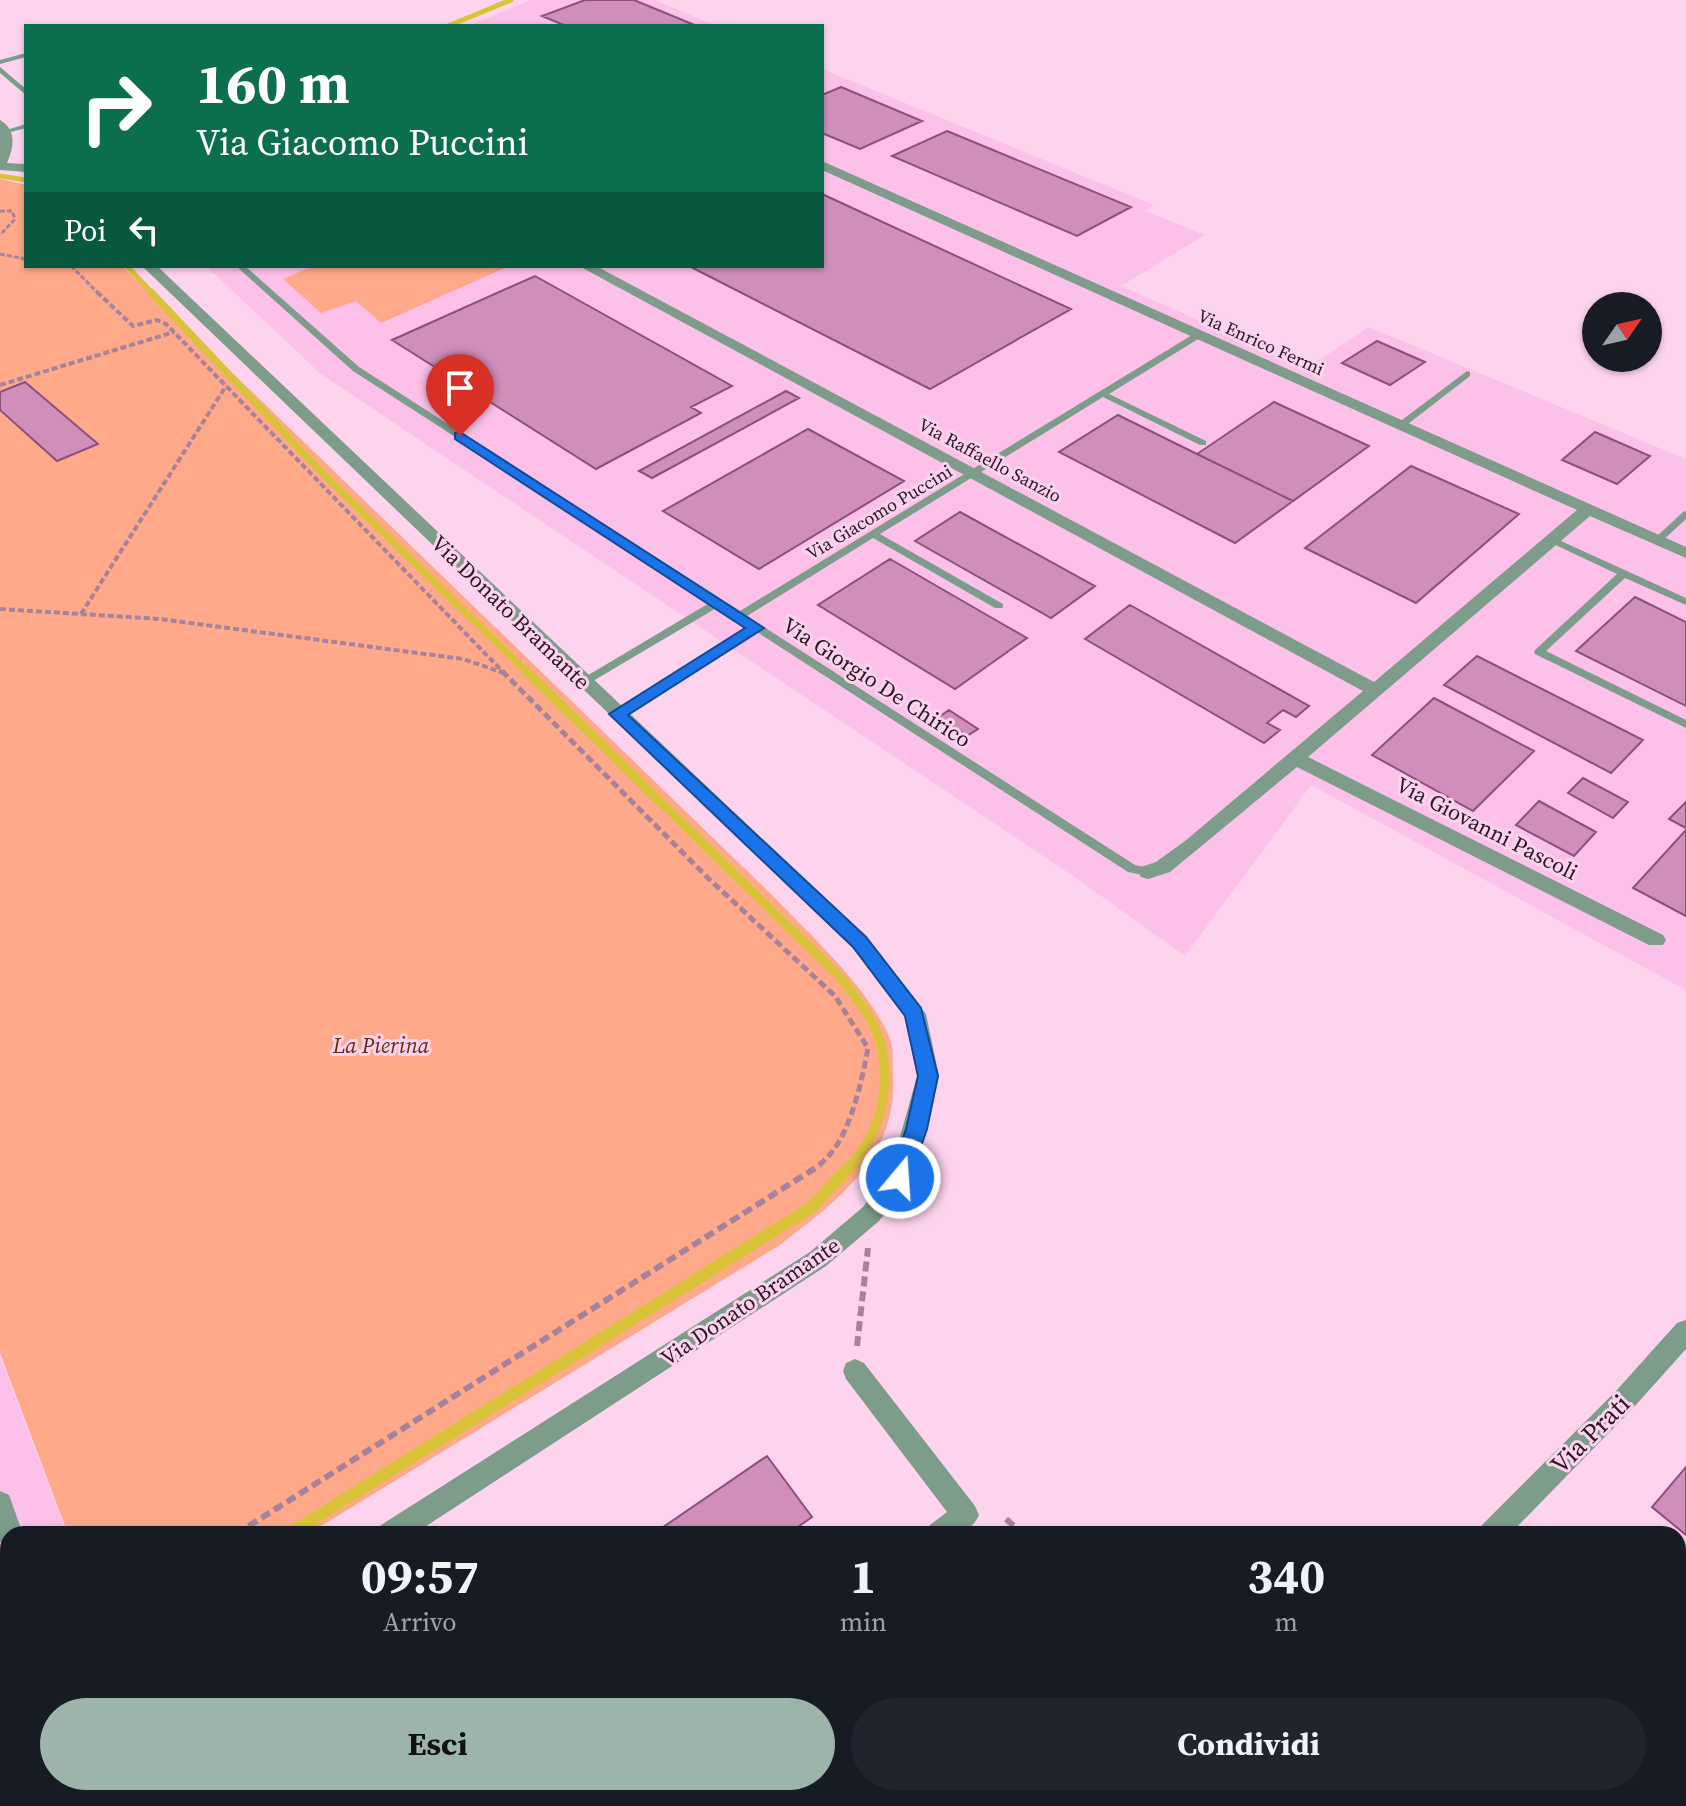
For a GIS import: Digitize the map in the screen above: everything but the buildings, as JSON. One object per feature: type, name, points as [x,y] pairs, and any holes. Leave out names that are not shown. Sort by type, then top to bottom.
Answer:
[{"type":"street","points":[[4,127],[8,149],[0,166],[24,168]]},
{"type":"street","name":"Via Enrico Fermi","points":[[824,166],[1686,553]]},
{"type":"street","name":"Via Donato Bramante","points":[[151,268],[859,942],[915,1014],[928,1076],[916,1129],[900,1178],[871,1214],[818,1259],[403,1526]]},
{"type":"street","name":"Via Raffaello Sanzio","points":[[590,268],[1375,690]]},
{"type":"street","points":[[1148,872],[1163,867],[1182,853],[1296,759],[1588,509]]},
{"type":"street","name":"Via Giovanni Pascoli","points":[[1296,759],[1656,940]]},
{"type":"street","name":"Via Prati","points":[[1499,1526],[1625,1399],[1686,1331]]},
{"type":"street","points":[[855,1371],[966,1515],[950,1526]]},
{"type":"street","points":[[0,1504],[7,1526]]},
{"type":"lane","points":[[24,56],[1,64],[24,91]]},
{"type":"lane","points":[[4,127],[24,126]]},
{"type":"lane","name":"Via Giorgio De Chirico","points":[[242,268],[356,369],[1132,869],[1148,872]]},
{"type":"lane","name":"Via Giacomo Puccini","points":[[738,617],[1200,334]]},
{"type":"lane","points":[[1401,425],[1467,374]]},
{"type":"lane","points":[[1103,394],[1203,443]]},
{"type":"lane","points":[[1658,540],[1686,514]]},
{"type":"lane","points":[[873,534],[999,606]]},
{"type":"lane","points":[[1550,539],[1686,602]]},
{"type":"lane","points":[[1624,573],[1539,652],[1686,724]]},
{"type":"lane","points":[[584,682],[717,603]]},
{"type":"lane","points":[[618,714],[756,628]]},
{"type":"path","points":[[0,211],[12,211],[15,219],[0,235]]},
{"type":"path","points":[[0,254],[24,259]]},
{"type":"path","points":[[73,268],[133,326],[157,320],[174,332],[505,674],[708,878],[835,996],[868,1048],[857,1102],[827,1160],[249,1526]]},
{"type":"path","points":[[0,385],[174,332]]},
{"type":"path","points":[[81,614],[226,386]]},
{"type":"path","points":[[0,609],[160,619],[463,659],[505,674]]},
{"type":"path","points":[[855,1371],[871,1214]]},
{"type":"path","points":[[1006,1519],[1014,1526]]},
{"type":"shaded area","points":[[531,0],[654,0],[712,24],[473,24]]},
{"type":"shaded area","points":[[824,70],[1154,205],[1145,211],[1205,235],[1121,286],[1307,368],[1369,327],[1686,459],[1686,990],[1311,785],[1185,956],[1079,880],[321,374],[208,268],[824,268]]},
{"type":"shaded area","points":[[0,1357],[64,1526],[0,1526]]},
{"type":"green space","name":"La Pierina","points":[[0,179],[24,185],[24,268],[124,268],[822,946],[854,982],[881,1020],[891,1043],[893,1075],[892,1104],[874,1153],[842,1193],[780,1245],[321,1526],[65,1526],[0,1353]]},
{"type":"green space","points":[[308,268],[505,268],[381,323],[356,301],[321,313],[283,279]]},
{"type":"waterway","points":[[453,24],[511,0]]},
{"type":"waterway","points":[[0,176],[24,180]]},
{"type":"waterway","points":[[129,268],[153,294]]},
{"type":"waterway","points":[[151,292],[322,473],[528,673]]},
{"type":"waterway","points":[[526,671],[839,976],[865,1010],[879,1040],[885,1079],[883,1098],[871,1135],[849,1167]]},
{"type":"waterway","points":[[302,1526],[812,1207],[851,1165]]},
{"type":"route","points":[[460,436],[756,628],[618,714],[859,942],[915,1014],[928,1076],[916,1129],[900,1178]]}]
